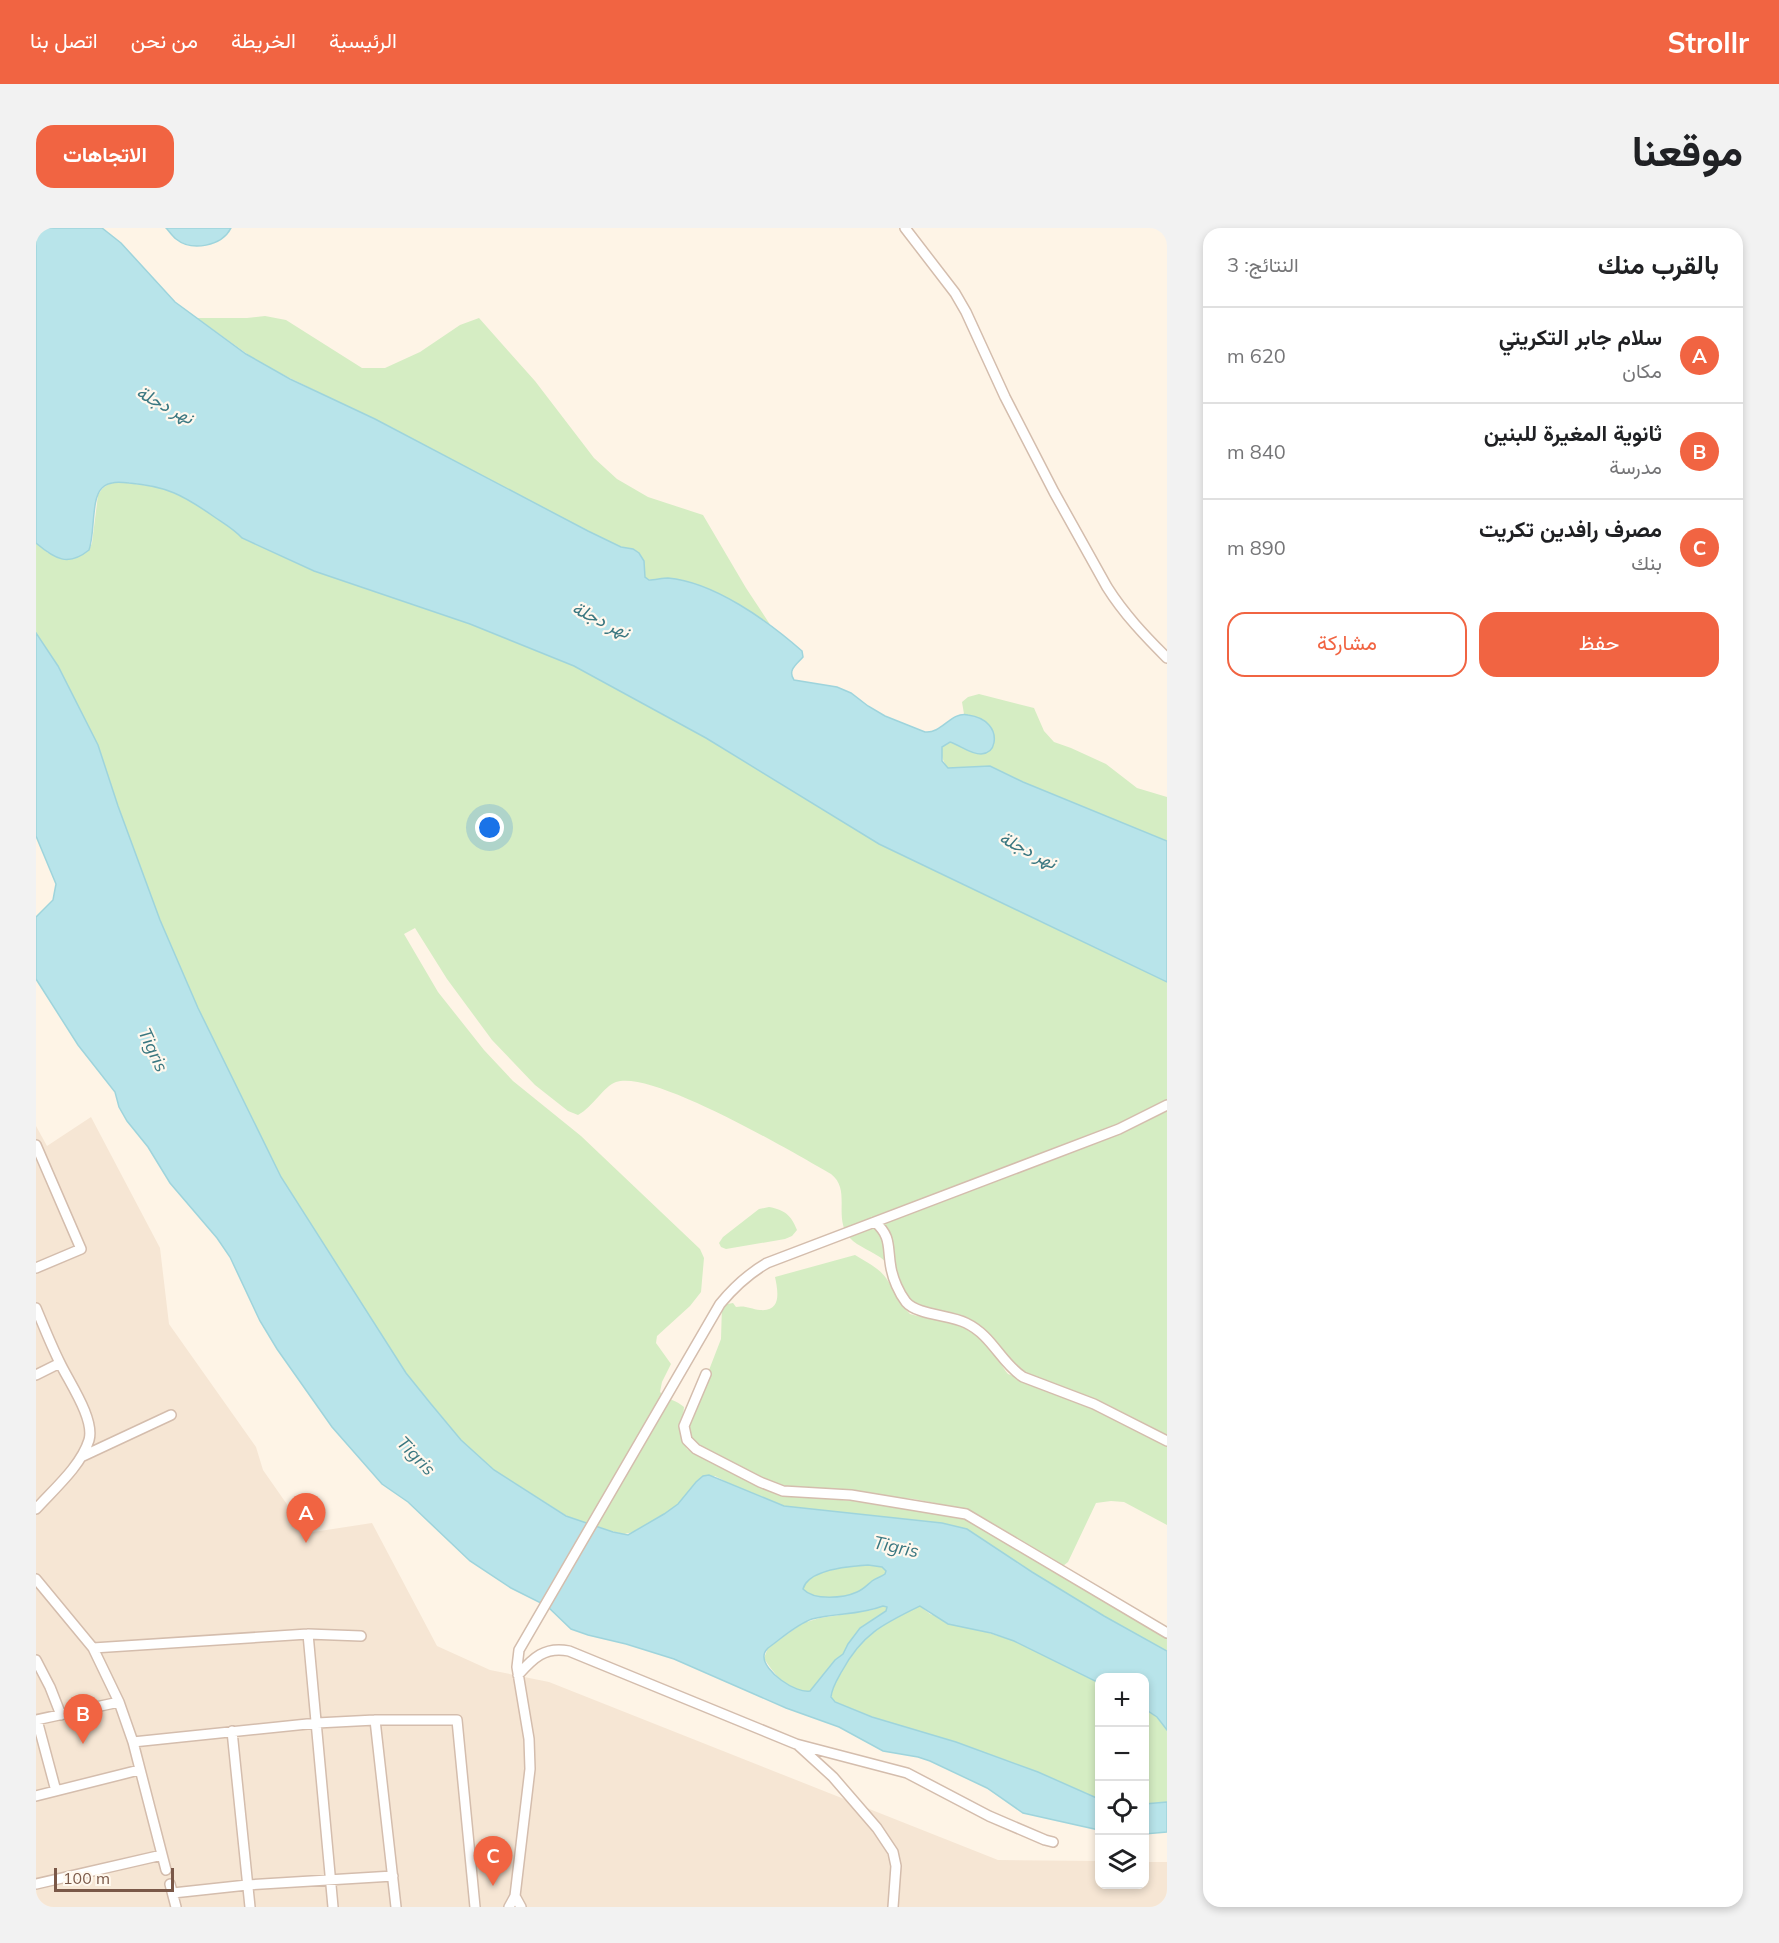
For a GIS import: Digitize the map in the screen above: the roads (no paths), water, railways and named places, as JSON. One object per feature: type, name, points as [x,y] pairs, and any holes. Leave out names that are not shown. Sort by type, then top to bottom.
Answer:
[{"type":"street","points":[[905,228],[955,293],[966,312],[1005,397],[1107,587],[1141,632],[1167,658]]},
{"type":"street","points":[[509,1907],[515,1896],[530,1769],[529,1739],[518,1675],[517,1655],[720,1304],[741,1281],[767,1263],[1119,1129],[1167,1104]]},
{"type":"street","points":[[36,1145],[81,1249],[36,1268]]},
{"type":"street","points":[[875,1221],[886,1235],[893,1276],[910,1306],[972,1325],[988,1338],[1014,1371],[1023,1377],[1094,1404],[1167,1441]]},
{"type":"street","points":[[36,1308],[60,1363],[80,1401],[91,1430],[81,1457],[37,1507]]},
{"type":"street","points":[[36,1375],[60,1363]]},
{"type":"street","points":[[706,1374],[684,1426],[687,1440],[696,1449],[759,1482],[783,1491],[851,1495],[966,1514],[1167,1633]]},
{"type":"street","points":[[81,1457],[171,1415]]},
{"type":"street","points":[[36,1579],[93,1648],[119,1702],[133,1742],[166,1870]]},
{"type":"street","points":[[93,1648],[308,1634],[361,1636]]},
{"type":"street","points":[[308,1634],[333,1907]]},
{"type":"street","points":[[518,1675],[536,1656],[548,1651],[568,1651],[796,1744],[907,1773],[989,1816],[1053,1842]]},
{"type":"street","points":[[36,1660],[51,1687],[61,1715]]},
{"type":"street","points":[[56,1791],[36,1720],[119,1702]]},
{"type":"street","points":[[375,1720],[396,1907]]},
{"type":"street","points":[[133,1742],[317,1723],[457,1720],[476,1907]]},
{"type":"street","points":[[232,1731],[250,1907]]},
{"type":"street","points":[[796,1744],[833,1777],[877,1828],[893,1852],[896,1866],[892,1907]]},
{"type":"street","points":[[36,1796],[139,1770]]},
{"type":"street","points":[[36,1884],[162,1855]]},
{"type":"street","points":[[176,1907],[172,1888],[393,1876]]},
{"type":"street","points":[[515,1896],[521,1907]]},
{"type":"water","name":"نهر دجلة","points":[[36,228],[102,228],[121,243],[175,302],[246,354],[290,379],[375,419],[588,531],[621,547],[633,549],[644,561],[645,577],[649,580],[668,578],[686,581],[722,595],[739,605],[802,651],[803,657],[792,670],[794,680],[837,687],[851,693],[885,716],[925,732],[936,730],[957,716],[968,715],[982,719],[992,729],[993,747],[986,753],[977,754],[950,742],[942,747],[942,761],[948,768],[990,766],[1023,782],[1167,841],[1167,982],[879,844],[706,738],[574,666],[470,624],[314,571],[242,538],[183,497],[164,489],[142,484],[118,482],[108,484],[102,488],[96,500],[89,550],[75,558],[68,559],[62,559],[49,553],[36,543]]},
{"type":"water","points":[[166,228],[231,228],[227,234],[214,243],[198,246],[183,243]]},
{"type":"water","name":"Tigris","points":[[36,633],[58,666],[98,745],[160,920],[198,1008],[281,1177],[406,1373],[461,1440],[494,1470],[566,1516],[628,1535],[678,1504],[696,1482],[703,1476],[709,1475],[784,1506],[942,1523],[967,1529],[1104,1616],[1167,1651],[1167,1730],[1157,1717],[1149,1712],[1149,1673],[1095,1673],[1095,1681],[1014,1641],[991,1633],[948,1624],[920,1606],[884,1625],[866,1639],[850,1658],[834,1687],[831,1697],[835,1702],[872,1717],[956,1742],[1038,1772],[1095,1797],[1095,1829],[1023,1813],[987,1788],[930,1761],[883,1751],[839,1727],[786,1708],[674,1659],[571,1629],[547,1606],[511,1588],[470,1561],[408,1502],[382,1484],[332,1427],[277,1349],[260,1321],[230,1257],[217,1238],[170,1183],[148,1147],[127,1121],[119,1107],[115,1092],[78,1045],[36,979],[36,917],[53,900],[56,884],[36,836]],"holes":[[[868,1565],[882,1567],[886,1571],[885,1574],[862,1590],[851,1594],[821,1597],[803,1589],[813,1577],[831,1570]],[[887,1607],[886,1611],[860,1628],[843,1654],[835,1660],[810,1691],[797,1689],[781,1680],[765,1662],[764,1655],[768,1648],[806,1621]]]},
{"type":"water","points":[[1167,1802],[1167,1832],[1149,1834],[1149,1804]]},
{"type":"place","name":"سلام جابر التكريتي","points":[[306,1543]]},
{"type":"place","name":"ثانوية المغيرة للبنين","points":[[83,1744]]},
{"type":"place","name":"مصرف رافدين تكريت","points":[[493,1886]]}]
